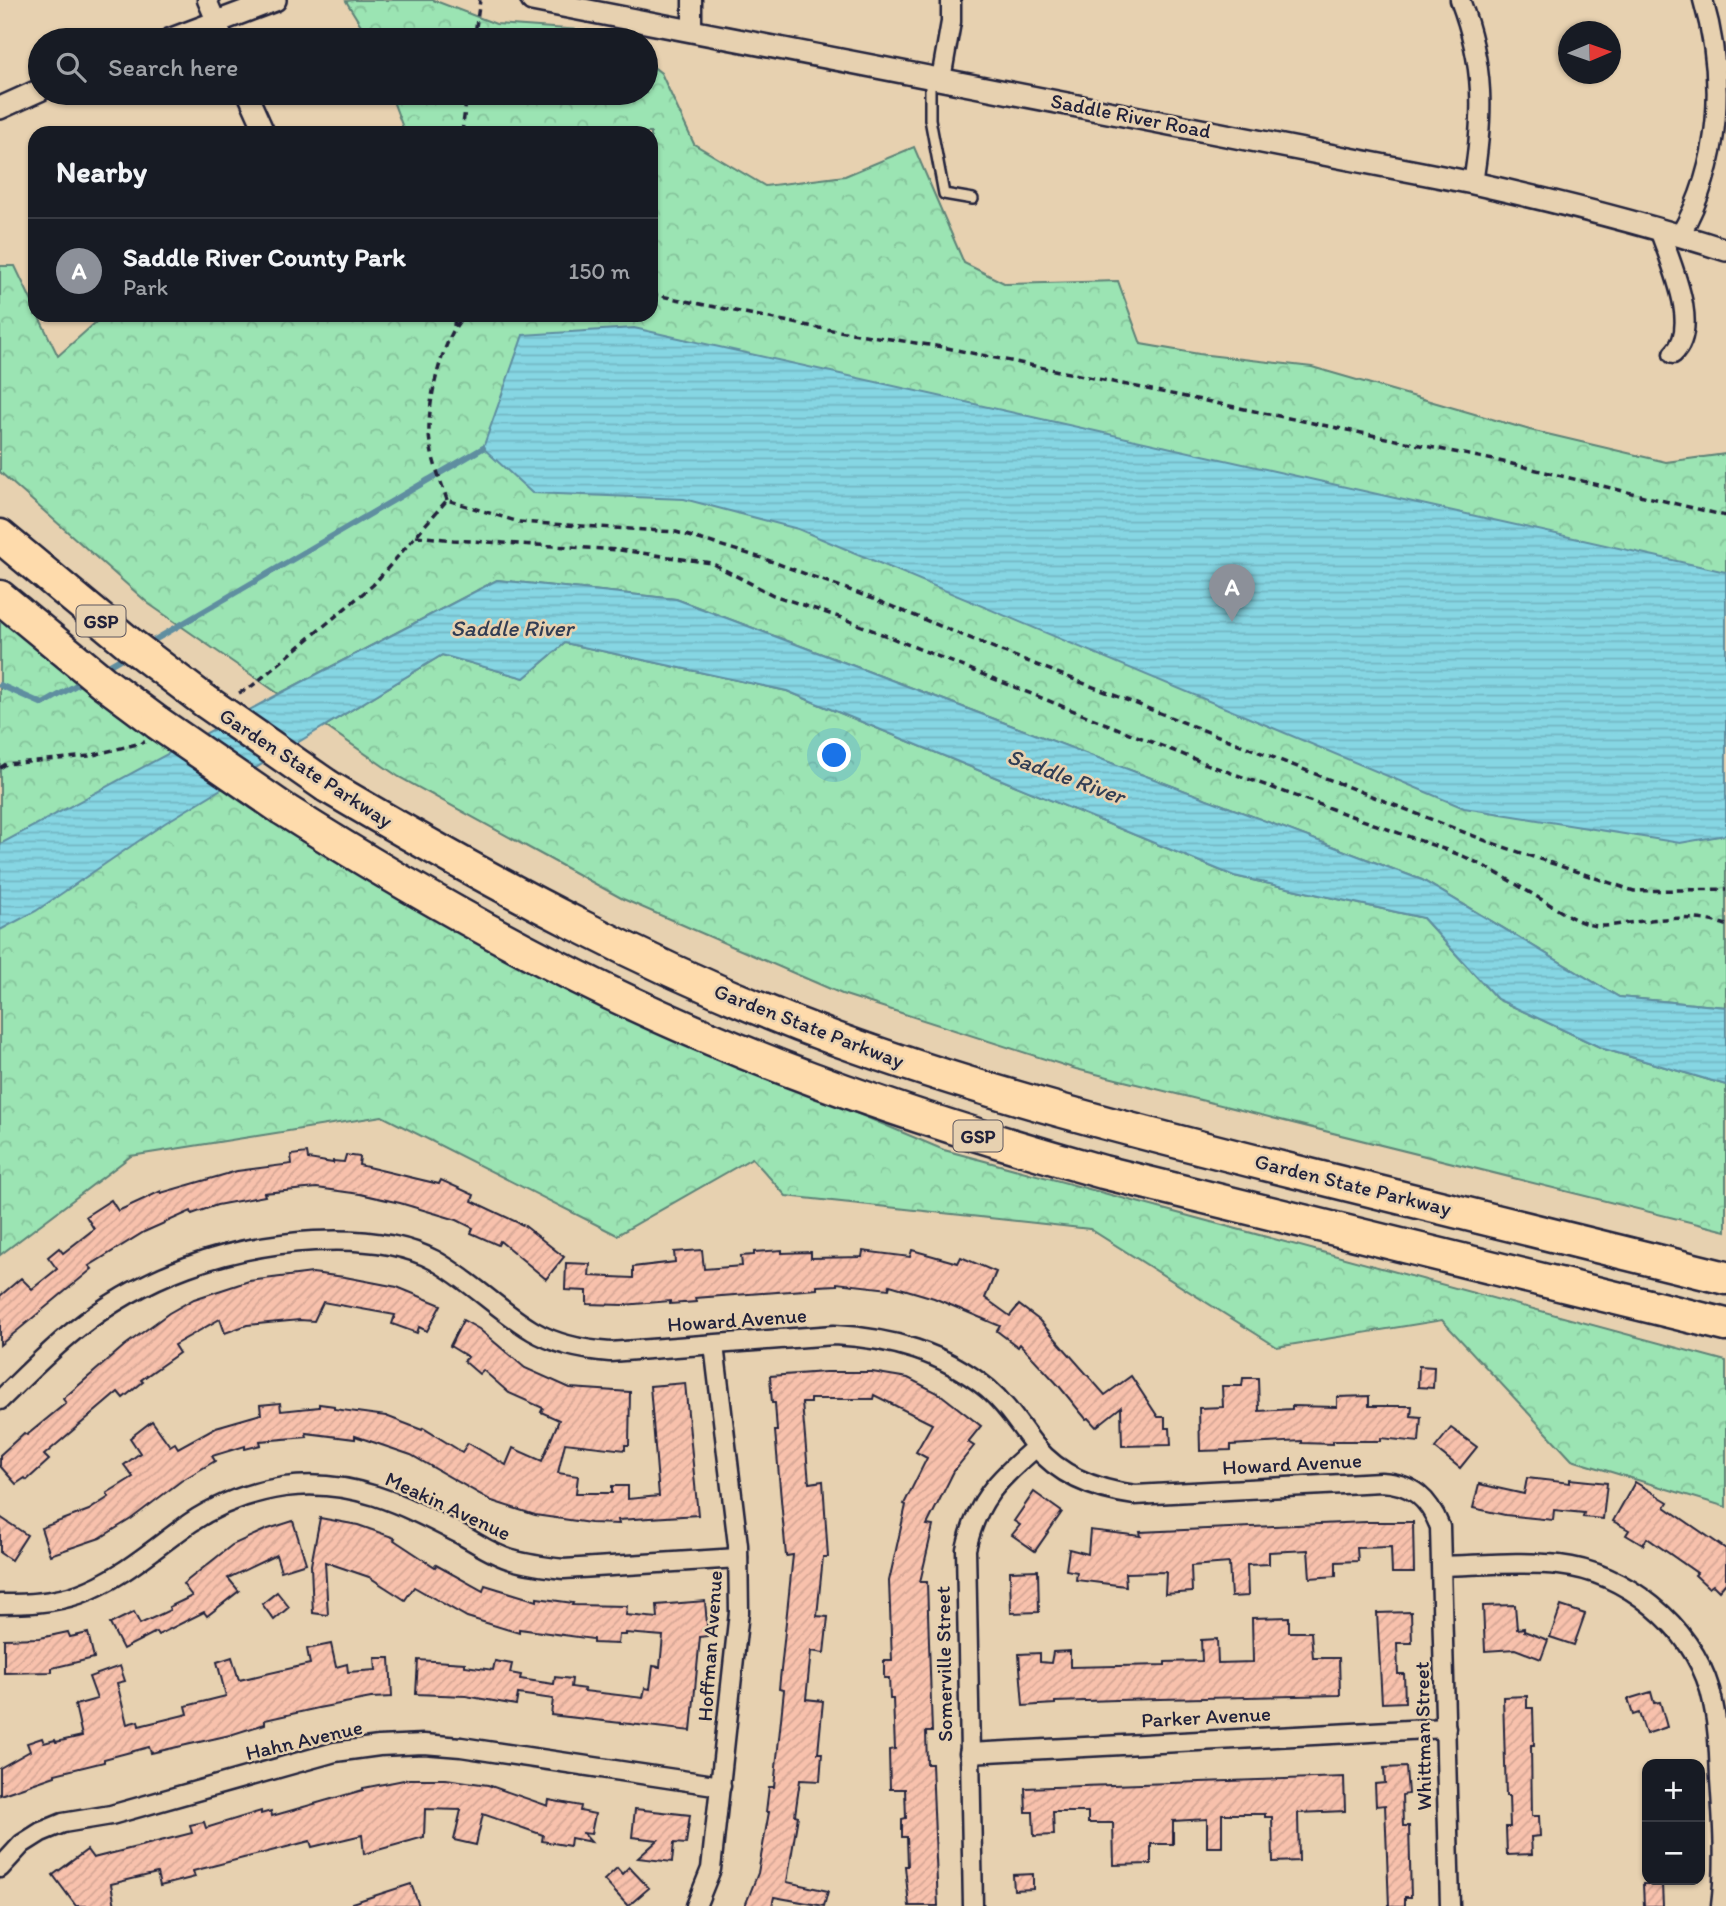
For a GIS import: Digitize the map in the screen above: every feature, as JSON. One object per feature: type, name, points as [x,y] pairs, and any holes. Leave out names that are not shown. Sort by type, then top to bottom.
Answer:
[{"type":"highway","name":"Garden State Parkway","points":[[0,536],[119,636],[205,701],[327,786],[553,914],[751,1005],[932,1073],[1126,1130],[1726,1278]]},
{"type":"highway","name":"GSP","points":[[0,597],[103,682],[156,731],[438,904],[526,951],[711,1039],[811,1079],[1004,1144],[1103,1172],[1726,1325]]},
{"type":"street","points":[[207,0],[218,28]]},
{"type":"street","points":[[224,28],[275,0]]},
{"type":"street","name":"Saddle River Road","points":[[532,0],[580,5],[692,31],[1473,183],[1659,229],[1726,250]]},
{"type":"street","points":[[692,0],[692,31]]},
{"type":"street","points":[[935,78],[951,22],[951,0]]},
{"type":"street","points":[[1460,0],[1479,65],[1482,100],[1481,136],[1473,183]]},
{"type":"street","points":[[1680,235],[1706,182],[1720,113],[1716,47],[1703,0]]},
{"type":"street","points":[[0,108],[28,95]]},
{"type":"street","points":[[252,105],[262,126]]},
{"type":"street","points":[[1659,229],[1683,302],[1683,340],[1673,354]]},
{"type":"street","name":"Howard Avenue","points":[[0,1400],[75,1331],[114,1302],[195,1263],[242,1250],[284,1243],[332,1240],[374,1243],[403,1248],[429,1258],[454,1271],[535,1332],[586,1350],[610,1352],[834,1335],[867,1337],[898,1343],[932,1354],[960,1368],[989,1390],[1011,1412],[1036,1447],[1065,1473],[1086,1484],[1112,1492],[1135,1495],[1394,1483],[1410,1488],[1423,1497],[1434,1510],[1440,1527],[1442,1566]]},
{"type":"street","name":"Hoffman Avenue","points":[[696,1906],[703,1895],[711,1869],[736,1652],[738,1558],[714,1345]]},
{"type":"street","name":"Somerville Street","points":[[974,1906],[966,1549],[972,1523],[982,1502],[998,1481],[1036,1447]]},
{"type":"street","name":"Meakin Avenue","points":[[0,1604],[51,1602],[78,1594],[104,1583],[162,1545],[191,1522],[222,1505],[254,1493],[315,1485],[346,1488],[401,1504],[509,1560],[537,1566],[564,1569],[738,1558]]},
{"type":"street","points":[[1442,1566],[1528,1563],[1560,1565],[1588,1571],[1638,1595],[1663,1615],[1682,1637],[1699,1664],[1709,1688],[1717,1722],[1725,1867],[1721,1906]]},
{"type":"street","name":"Whittman Street","points":[[1442,1566],[1450,1906]]},
{"type":"street","name":"Parker Avenue","points":[[969,1753],[1446,1728]]},
{"type":"street","name":"Hahn Avenue","points":[[0,1868],[22,1844],[63,1823],[111,1815],[335,1752],[379,1746],[424,1744],[461,1747],[721,1786]]},
{"type":"lane","points":[[935,78],[930,119],[944,194],[973,199]]},
{"type":"path","points":[[476,28],[480,0]]},
{"type":"path","points":[[463,126],[466,105]]},
{"type":"path","points":[[658,295],[819,328],[942,347],[1508,463],[1726,516]]},
{"type":"path","points":[[447,500],[431,446],[430,408],[454,322]]},
{"type":"path","points":[[454,326],[458,322]]},
{"type":"path","points":[[239,692],[252,686],[373,585],[447,500]]},
{"type":"path","points":[[447,500],[519,522],[676,532],[871,598],[1502,847],[1634,891],[1726,889]]},
{"type":"path","points":[[416,536],[620,550],[711,563],[773,596],[842,618],[1209,765],[1464,856],[1587,924],[1608,926],[1689,919],[1713,920],[1726,925]]},
{"type":"path","points":[[0,768],[6,764],[89,756],[142,744],[156,731]]},
{"type":"green space","points":[[433,0],[496,24],[552,28],[363,28],[346,1]]},
{"type":"green space","points":[[658,71],[694,144],[765,186],[845,176],[914,147],[964,263],[1006,284],[1118,281],[1141,344],[1199,354],[1312,367],[1530,430],[1666,462],[1726,454],[1726,1007],[1619,997],[1422,880],[676,599],[497,580],[279,694],[149,604],[0,472],[0,266],[15,266],[28,293],[28,322],[41,322],[58,356],[96,322],[658,322],[658,126],[402,126],[394,105],[658,105]]},
{"type":"green space","points":[[0,605],[105,702],[785,1083],[944,1150],[1726,1361],[1726,1507],[1572,1460],[1442,1320],[1277,1347],[1090,1229],[786,1196],[752,1158],[617,1235],[382,1116],[131,1156],[0,1255]]},
{"type":"green space","points":[[565,643],[787,691],[1234,876],[1423,918],[1497,999],[1604,1049],[1726,1085],[1726,1231],[1076,1069],[842,994],[623,899],[399,777],[325,726],[442,655],[524,678]]},
{"type":"water","points":[[634,328],[1726,572],[1726,835],[1680,843],[1464,808],[798,529],[684,499],[532,493],[483,448],[523,335]]},
{"type":"water","name":"Saddle River","points":[[497,580],[676,599],[1422,880],[1619,997],[1726,1007],[1726,1085],[1604,1049],[1497,999],[1423,918],[1234,876],[787,691],[565,643],[524,678],[442,655],[165,823],[36,911],[0,930],[0,844]]},
{"type":"building","points":[[307,1153],[308,1159],[333,1163],[344,1162],[346,1155],[360,1157],[359,1165],[439,1184],[441,1180],[474,1195],[472,1201],[525,1226],[564,1257],[546,1279],[500,1241],[498,1245],[471,1233],[473,1228],[457,1220],[360,1194],[317,1188],[264,1193],[265,1196],[217,1205],[192,1214],[191,1211],[144,1232],[89,1266],[92,1269],[0,1345],[0,1296],[21,1278],[32,1289],[57,1269],[48,1257],[59,1248],[63,1253],[94,1229],[86,1216],[111,1200],[118,1211],[161,1191],[237,1171],[292,1164],[291,1155]]},
{"type":"building","points":[[702,1250],[704,1269],[742,1266],[741,1256],[782,1250],[782,1253],[811,1252],[811,1258],[862,1257],[863,1251],[910,1257],[912,1250],[958,1263],[961,1257],[996,1272],[985,1298],[1010,1316],[1019,1305],[1039,1320],[1105,1395],[1131,1376],[1158,1417],[1165,1417],[1165,1428],[1170,1428],[1171,1445],[1122,1446],[1121,1407],[1096,1427],[1020,1344],[1018,1347],[997,1331],[1000,1326],[934,1298],[890,1285],[889,1289],[837,1283],[817,1286],[817,1289],[695,1298],[696,1302],[623,1305],[587,1304],[587,1291],[565,1290],[566,1263],[590,1264],[589,1276],[633,1278],[633,1267],[675,1262],[674,1252]]},
{"type":"building","points":[[312,1273],[397,1287],[441,1305],[427,1331],[419,1327],[417,1333],[392,1324],[395,1315],[323,1302],[314,1321],[247,1325],[225,1333],[220,1319],[174,1345],[179,1353],[141,1380],[143,1382],[123,1398],[118,1392],[44,1455],[49,1460],[27,1480],[25,1478],[16,1484],[0,1466],[0,1455],[24,1433],[27,1435],[66,1403],[63,1399],[124,1346],[169,1313],[194,1299],[249,1281]]},
{"type":"building","points":[[463,1320],[479,1329],[525,1368],[570,1388],[630,1392],[629,1445],[625,1445],[625,1450],[565,1443],[558,1473],[578,1476],[576,1493],[612,1493],[612,1486],[628,1486],[628,1499],[659,1496],[650,1386],[685,1383],[698,1515],[618,1520],[619,1524],[535,1515],[492,1501],[411,1455],[355,1436],[355,1439],[306,1433],[307,1437],[260,1441],[261,1445],[245,1449],[245,1446],[212,1456],[215,1461],[181,1481],[131,1519],[100,1538],[50,1555],[41,1528],[89,1510],[109,1497],[107,1493],[133,1477],[124,1465],[140,1453],[130,1438],[152,1421],[170,1446],[175,1443],[178,1448],[216,1427],[261,1414],[260,1405],[280,1403],[281,1411],[319,1407],[319,1404],[334,1406],[334,1409],[386,1416],[422,1430],[423,1428],[462,1452],[468,1443],[506,1465],[513,1448],[542,1461],[559,1420],[541,1412],[543,1408],[509,1393],[483,1370],[479,1374],[464,1361],[468,1357],[450,1346]]},
{"type":"building","points":[[1419,1366],[1434,1367],[1433,1388],[1418,1387]]},
{"type":"building","points":[[872,1372],[908,1378],[940,1394],[981,1426],[968,1442],[974,1446],[954,1471],[927,1525],[933,1526],[920,1582],[927,1582],[932,1732],[926,1732],[927,1764],[932,1764],[938,1906],[909,1906],[905,1866],[908,1866],[907,1837],[902,1837],[902,1819],[906,1818],[905,1789],[890,1789],[889,1750],[895,1749],[893,1699],[890,1699],[889,1678],[884,1678],[884,1661],[892,1661],[889,1581],[906,1505],[904,1504],[927,1458],[916,1452],[932,1424],[874,1395],[873,1399],[810,1399],[810,1403],[802,1403],[809,1483],[823,1481],[828,1557],[823,1557],[817,1616],[828,1617],[824,1653],[811,1651],[806,1699],[823,1701],[818,1753],[822,1753],[820,1781],[800,1780],[795,1815],[798,1816],[787,1882],[828,1891],[824,1906],[774,1897],[772,1906],[745,1906],[758,1873],[769,1812],[766,1812],[769,1787],[774,1787],[784,1690],[779,1689],[793,1555],[786,1556],[775,1403],[772,1403],[770,1376]]},
{"type":"building","points":[[1243,1378],[1258,1378],[1259,1411],[1292,1409],[1292,1406],[1337,1407],[1337,1397],[1369,1396],[1369,1406],[1412,1406],[1411,1416],[1421,1417],[1419,1442],[1381,1438],[1381,1441],[1333,1441],[1333,1444],[1302,1441],[1231,1445],[1231,1450],[1200,1451],[1199,1408],[1223,1407],[1222,1386],[1242,1386]]},
{"type":"building","points":[[1451,1428],[1477,1447],[1460,1468],[1435,1448]]},
{"type":"building","points":[[1527,1478],[1570,1483],[1570,1479],[1607,1483],[1603,1519],[1583,1517],[1584,1513],[1554,1510],[1553,1520],[1505,1515],[1473,1508],[1479,1484],[1524,1494]]},
{"type":"building","points":[[1635,1482],[1668,1502],[1665,1507],[1726,1549],[1726,1583],[1719,1591],[1713,1585],[1709,1588],[1695,1575],[1697,1573],[1647,1538],[1643,1545],[1626,1535],[1629,1530],[1613,1521]]},
{"type":"building","points":[[1034,1492],[1062,1512],[1035,1551],[1012,1535],[1020,1525],[1014,1521]]},
{"type":"building","points":[[0,1517],[27,1535],[11,1560],[0,1553]]},
{"type":"building","points":[[320,1518],[358,1525],[395,1538],[394,1540],[435,1567],[436,1565],[483,1591],[485,1585],[537,1601],[537,1598],[573,1603],[572,1605],[627,1606],[626,1615],[658,1618],[657,1605],[705,1601],[708,1636],[700,1637],[691,1731],[551,1715],[553,1699],[518,1694],[516,1705],[466,1696],[416,1694],[418,1660],[465,1663],[465,1666],[493,1670],[495,1661],[512,1664],[510,1673],[521,1675],[520,1679],[554,1684],[555,1677],[572,1679],[571,1687],[585,1689],[584,1691],[643,1698],[645,1688],[650,1689],[653,1666],[660,1667],[663,1636],[626,1633],[619,1635],[618,1644],[593,1643],[593,1639],[519,1629],[519,1633],[467,1617],[414,1587],[405,1600],[369,1577],[325,1562],[328,1615],[313,1613],[311,1565]]},
{"type":"building","points":[[293,1521],[306,1563],[281,1571],[276,1555],[228,1578],[239,1591],[207,1616],[204,1612],[123,1649],[110,1624],[134,1612],[140,1624],[170,1610],[169,1607],[192,1596],[183,1584],[232,1545]]},
{"type":"building","points":[[1413,1522],[1414,1573],[1392,1573],[1391,1547],[1357,1548],[1358,1561],[1336,1562],[1336,1576],[1310,1578],[1308,1550],[1269,1552],[1269,1564],[1247,1565],[1248,1596],[1231,1597],[1229,1563],[1191,1566],[1192,1592],[1165,1594],[1166,1572],[1125,1573],[1126,1586],[1076,1580],[1077,1572],[1066,1570],[1069,1549],[1088,1554],[1090,1530],[1141,1536],[1140,1532]]},
{"type":"building","points":[[1038,1570],[1039,1612],[1011,1613],[1010,1571]]},
{"type":"building","points":[[277,1592],[289,1607],[274,1620],[262,1604]]},
{"type":"building","points":[[1515,1605],[1517,1629],[1524,1628],[1524,1631],[1548,1640],[1541,1659],[1515,1649],[1485,1651],[1483,1606]]},
{"type":"building","points":[[1561,1606],[1585,1614],[1574,1645],[1550,1637]]},
{"type":"building","points":[[1411,1612],[1412,1643],[1397,1643],[1398,1674],[1404,1674],[1405,1702],[1382,1703],[1377,1613]]},
{"type":"building","points":[[1289,1617],[1289,1632],[1311,1632],[1313,1658],[1339,1658],[1340,1695],[1055,1702],[1023,1706],[1019,1654],[1040,1653],[1040,1662],[1051,1663],[1053,1652],[1070,1651],[1070,1667],[1165,1665],[1165,1662],[1202,1661],[1201,1640],[1217,1639],[1218,1663],[1253,1662],[1252,1618]]},
{"type":"building","points":[[68,1632],[70,1637],[88,1633],[94,1658],[52,1668],[52,1672],[4,1673],[4,1639],[40,1638]]},
{"type":"building","points":[[331,1644],[336,1667],[347,1664],[348,1672],[376,1670],[375,1658],[390,1658],[392,1697],[371,1698],[265,1720],[265,1724],[230,1735],[151,1753],[149,1747],[55,1774],[0,1795],[0,1768],[30,1751],[27,1743],[42,1738],[44,1743],[82,1736],[75,1705],[97,1699],[89,1677],[120,1666],[125,1681],[117,1683],[127,1724],[138,1721],[139,1726],[188,1714],[186,1706],[226,1696],[217,1662],[232,1657],[239,1680],[310,1664],[307,1649]]},
{"type":"building","points":[[1651,1692],[1654,1703],[1660,1702],[1667,1727],[1646,1734],[1639,1713],[1633,1715],[1628,1699]]},
{"type":"building","points":[[1527,1696],[1527,1708],[1533,1708],[1532,1816],[1539,1816],[1540,1836],[1531,1837],[1532,1854],[1507,1855],[1506,1827],[1510,1827],[1509,1796],[1506,1796],[1503,1697]]},
{"type":"building","points":[[1406,1767],[1408,1794],[1402,1795],[1403,1826],[1409,1826],[1411,1897],[1405,1897],[1405,1906],[1389,1906],[1385,1805],[1376,1806],[1375,1784],[1385,1783],[1384,1768]]},
{"type":"building","points":[[1344,1777],[1345,1811],[1298,1813],[1299,1861],[1273,1862],[1272,1817],[1265,1817],[1265,1814],[1222,1814],[1222,1847],[1207,1847],[1207,1819],[1173,1821],[1173,1844],[1151,1844],[1151,1864],[1114,1865],[1113,1823],[1088,1823],[1088,1812],[1053,1812],[1054,1835],[1034,1836],[1033,1812],[1026,1812],[1025,1788]]},
{"type":"building","points":[[409,1779],[446,1779],[488,1785],[548,1806],[549,1800],[581,1806],[580,1811],[595,1814],[591,1834],[583,1833],[591,1842],[571,1838],[570,1846],[542,1841],[543,1835],[483,1814],[476,1845],[454,1840],[461,1810],[425,1809],[424,1837],[364,1854],[362,1835],[312,1847],[310,1841],[193,1871],[195,1877],[160,1886],[157,1873],[111,1884],[115,1906],[76,1906],[53,1875],[87,1850],[93,1858],[192,1833],[190,1825],[204,1822],[206,1828],[261,1811],[261,1814],[271,1811],[272,1816],[363,1788]]},
{"type":"building","points":[[635,1809],[690,1815],[686,1844],[674,1843],[672,1862],[638,1858],[658,1840],[632,1837]]},
{"type":"building","points":[[629,1867],[649,1888],[628,1906],[604,1880],[617,1868],[622,1874]]},
{"type":"building","points":[[1033,1874],[1033,1889],[1014,1890],[1013,1875]]},
{"type":"building","points":[[411,1884],[419,1906],[353,1906],[352,1903]]},
{"type":"building","points":[[1643,1885],[1662,1885],[1663,1906],[1644,1906]]},
{"type":"waterway","points":[[146,645],[483,448]]},
{"type":"waterway","points":[[103,669],[127,655]]},
{"type":"waterway","points":[[0,685],[43,704],[85,680]]},
{"type":"place","name":"Saddle River County Park","points":[[1232,622]]}]
